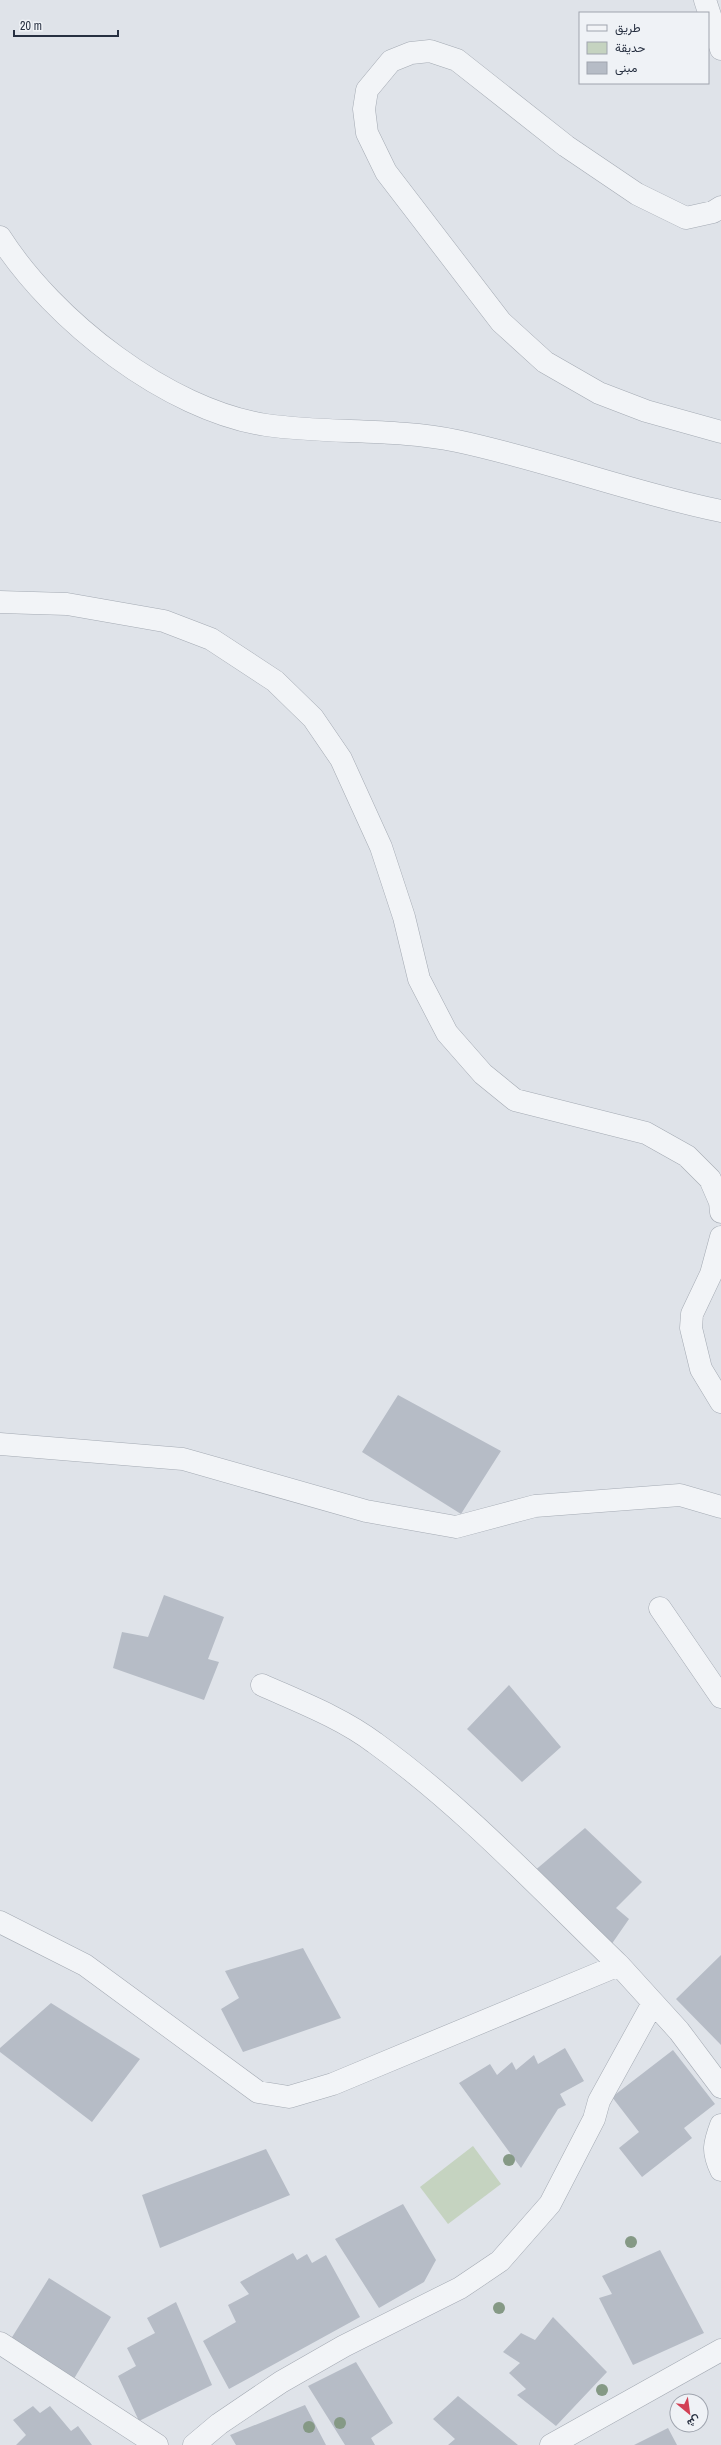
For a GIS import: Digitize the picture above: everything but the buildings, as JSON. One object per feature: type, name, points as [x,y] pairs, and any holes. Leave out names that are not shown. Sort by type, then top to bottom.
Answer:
[{"type":"street","points":[[705,0],[709,12]]},
{"type":"street","points":[[709,12],[721,49]]},
{"type":"street","points":[[721,207],[713,212],[686,218],[637,194],[566,146],[457,60],[430,51],[411,53],[391,61],[367,90],[364,109],[367,133],[386,172],[501,322],[545,362],[599,393],[646,411],[721,432]]},
{"type":"street","points":[[0,238],[36,284],[80,327],[147,380],[208,409],[264,425],[323,430],[405,432],[456,441],[516,454],[588,478],[721,511]]},
{"type":"street","points":[[0,602],[67,604],[164,621],[211,639],[275,682],[313,718],[341,759],[381,847],[404,917],[419,980],[447,1033],[483,1074],[515,1100],[646,1133],[687,1156],[710,1179],[720,1202],[721,1212]]},
{"type":"street","points":[[721,1237],[711,1274],[692,1314],[691,1328],[701,1369],[721,1402]]},
{"type":"street","points":[[0,1444],[183,1459],[366,1511],[456,1527],[535,1506],[680,1495],[721,1507]]},
{"type":"street","points":[[660,1608],[721,1697]]},
{"type":"street","points":[[262,1685],[318,1710],[375,1742],[480,1831],[618,1965],[680,2031],[721,2087]]},
{"type":"street","points":[[0,1922],[85,1965],[258,2092],[289,2097],[333,2084],[618,1965]]},
{"type":"street","points":[[194,2445],[219,2424],[282,2382],[344,2346],[460,2288],[500,2261],[550,2204],[594,2119],[599,2101],[653,2003]]},
{"type":"street","points":[[721,2125],[714,2144],[716,2160],[721,2170]]},
{"type":"street","points":[[0,2343],[157,2445]]},
{"type":"street","points":[[551,2445],[721,2350]]},
{"type":"green space","points":[[473,2146],[501,2184],[448,2224],[420,2187]]}]
